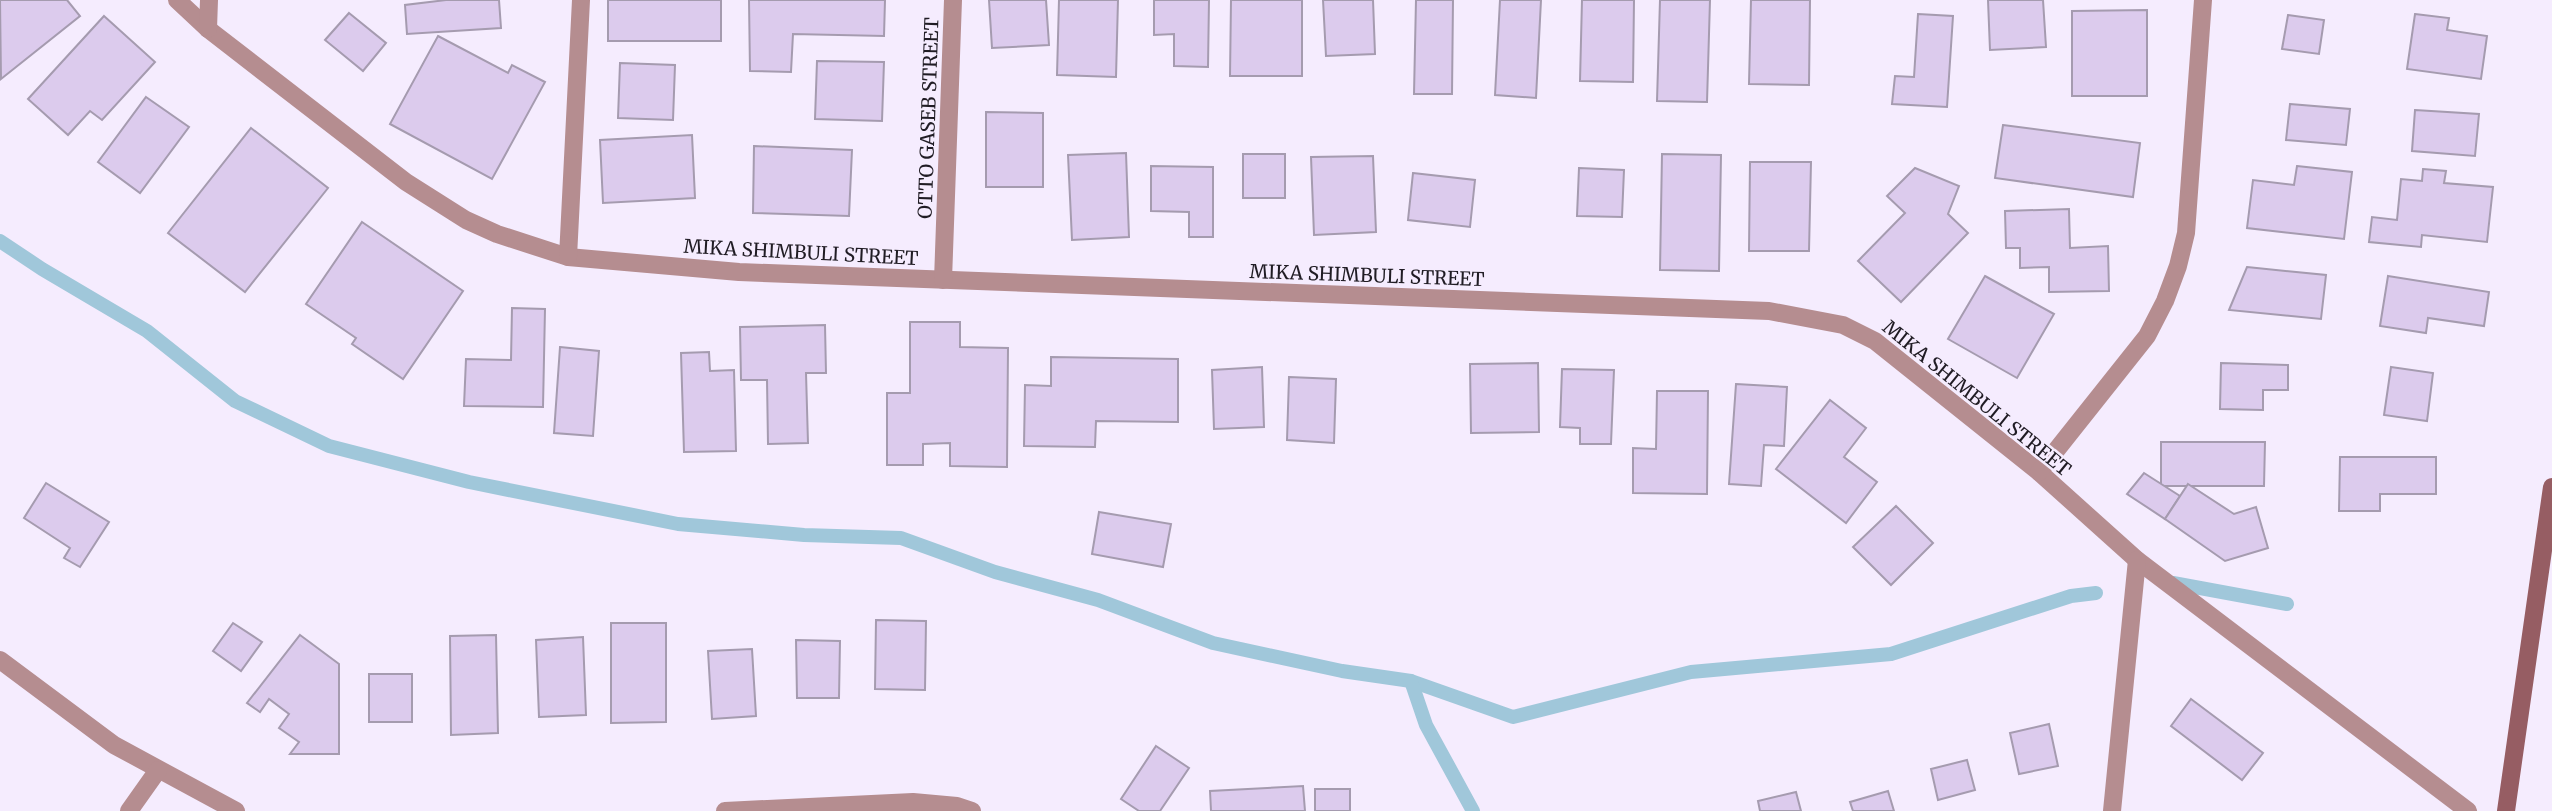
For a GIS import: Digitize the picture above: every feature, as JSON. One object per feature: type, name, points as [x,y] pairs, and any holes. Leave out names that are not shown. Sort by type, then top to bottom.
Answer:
[{"type":"street","name":"MIKA SHIMBULI STREET","points":[[177,0],[208,29],[406,182],[457,214],[497,234],[568,257],[739,272],[1769,311],[1843,325],[1875,341],[2039,472],[2137,560],[2468,811]]},
{"type":"street","points":[[208,29],[209,0]]},
{"type":"street","points":[[568,257],[581,0]]},
{"type":"street","name":"OTTO GASEB STREET","points":[[943,280],[953,0]]},
{"type":"street","points":[[2039,472],[2147,336],[2165,301],[2178,266],[2186,233],[2203,0]]},
{"type":"street","points":[[2506,811],[2552,487]]},
{"type":"street","points":[[2112,811],[2137,560]]},
{"type":"street","points":[[0,660],[114,745],[236,811]]},
{"type":"street","points":[[129,811],[158,770]]},
{"type":"street","points":[[725,811],[913,802],[957,806],[972,811]]},
{"type":"building","points":[[0,0],[67,0],[80,16],[1,79]]},
{"type":"building","points":[[446,0],[499,0],[501,28],[407,34],[405,5]]},
{"type":"building","points":[[608,0],[721,0],[721,41],[608,41]]},
{"type":"building","points":[[749,0],[885,0],[884,36],[793,34],[791,72],[750,71]]},
{"type":"building","points":[[989,0],[1046,0],[1049,45],[992,48]]},
{"type":"building","points":[[1059,0],[1118,0],[1116,77],[1057,75]]},
{"type":"building","points":[[1154,0],[1209,0],[1208,67],[1174,66],[1174,34],[1154,35]]},
{"type":"building","points":[[1231,0],[1302,0],[1302,76],[1230,76]]},
{"type":"building","points":[[1323,0],[1373,0],[1375,54],[1326,56]]},
{"type":"building","points":[[1416,0],[1453,0],[1452,94],[1414,94]]},
{"type":"building","points":[[1500,0],[1541,0],[1536,98],[1495,95]]},
{"type":"building","points":[[1582,0],[1634,0],[1633,82],[1580,81]]},
{"type":"building","points":[[1660,0],[1710,0],[1707,102],[1657,101]]},
{"type":"building","points":[[1751,0],[1810,0],[1809,85],[1749,84]]},
{"type":"building","points":[[1988,0],[2043,0],[2046,47],[1990,50]]},
{"type":"building","points":[[2147,10],[2147,96],[2072,96],[2072,11]]},
{"type":"building","points":[[349,13],[386,43],[363,71],[325,40]]},
{"type":"building","points":[[1918,14],[1953,16],[1947,107],[1892,104],[1895,76],[1914,77]]},
{"type":"building","points":[[2415,14],[2449,18],[2447,30],[2487,36],[2481,79],[2407,69]]},
{"type":"building","points":[[2288,15],[2324,20],[2319,54],[2282,49]]},
{"type":"building","points":[[104,16],[155,62],[102,120],[90,111],[68,135],[28,99]]},
{"type":"building","points":[[438,36],[508,73],[512,65],[545,82],[492,179],[390,124]]},
{"type":"building","points":[[817,61],[884,62],[882,121],[815,119]]},
{"type":"building","points":[[620,63],[675,65],[673,120],[618,118]]},
{"type":"building","points":[[146,97],[189,127],[140,193],[98,162]]},
{"type":"building","points":[[2290,104],[2350,109],[2346,145],[2286,140]]},
{"type":"building","points":[[2415,110],[2479,114],[2475,156],[2412,151]]},
{"type":"building","points":[[986,112],[1043,113],[1043,187],[986,187]]},
{"type":"building","points":[[2003,125],[2140,143],[2133,197],[1995,178]]},
{"type":"building","points":[[251,128],[328,188],[245,292],[168,233]]},
{"type":"building","points":[[692,135],[695,198],[603,203],[600,140]]},
{"type":"building","points":[[754,146],[852,150],[849,216],[753,213]]},
{"type":"building","points":[[1126,153],[1129,237],[1072,240],[1068,155]]},
{"type":"building","points":[[1243,154],[1285,154],[1285,198],[1243,198]]},
{"type":"building","points":[[1662,154],[1721,155],[1719,271],[1660,270]]},
{"type":"building","points":[[1373,156],[1376,232],[1314,235],[1311,157]]},
{"type":"building","points":[[1750,162],[1811,162],[1809,251],[1749,251]]},
{"type":"building","points":[[1151,166],[1213,167],[1213,237],[1189,237],[1189,212],[1151,211]]},
{"type":"building","points":[[2297,166],[2352,172],[2344,239],[2247,228],[2253,180],[2294,185]]},
{"type":"building","points":[[1579,168],[1624,170],[1622,217],[1577,216]]},
{"type":"building","points":[[1915,168],[1959,186],[1948,214],[1968,233],[1901,302],[1858,261],[1905,213],[1887,196]]},
{"type":"building","points":[[2423,169],[2446,171],[2444,183],[2493,187],[2487,242],[2422,235],[2421,247],[2369,242],[2372,217],[2397,220],[2401,179],[2422,181]]},
{"type":"building","points":[[1413,173],[1475,180],[1470,227],[1408,220]]},
{"type":"building","points":[[2069,209],[2070,248],[2108,246],[2109,291],[2049,292],[2049,267],[2020,268],[2020,248],[2006,248],[2005,211]]},
{"type":"building","points":[[362,222],[463,291],[403,379],[352,344],[356,338],[306,304]]},
{"type":"building","points":[[2247,267],[2326,275],[2321,319],[2229,310]]},
{"type":"building","points":[[1985,276],[2054,314],[2017,378],[1948,339]]},
{"type":"building","points":[[2388,276],[2489,292],[2484,326],[2428,318],[2426,333],[2380,326]]},
{"type":"building","points":[[512,308],[545,309],[543,407],[464,406],[466,359],[511,360]]},
{"type":"building","points":[[910,322],[960,322],[960,347],[1008,348],[1007,467],[950,466],[950,443],[923,444],[923,465],[887,465],[887,393],[910,393]]},
{"type":"building","points":[[825,325],[826,373],[806,373],[808,443],[768,444],[767,380],[741,380],[740,327]]},
{"type":"building","points":[[560,347],[599,351],[593,436],[554,433]]},
{"type":"building","points":[[709,352],[710,371],[734,370],[736,451],[684,452],[681,353]]},
{"type":"building","points":[[1051,357],[1178,359],[1178,422],[1096,421],[1095,447],[1024,446],[1025,385],[1051,386]]},
{"type":"building","points":[[1538,363],[1539,432],[1471,433],[1470,364]]},
{"type":"building","points":[[2221,363],[2288,365],[2288,390],[2263,390],[2263,410],[2220,409]]},
{"type":"building","points":[[1262,367],[1264,427],[1214,429],[1212,370]]},
{"type":"building","points":[[2391,367],[2433,373],[2427,421],[2384,415]]},
{"type":"building","points":[[1562,369],[1614,370],[1611,444],[1580,444],[1580,428],[1560,427]]},
{"type":"building","points":[[1289,377],[1336,379],[1334,443],[1287,440]]},
{"type":"building","points":[[1736,384],[1787,387],[1784,446],[1764,445],[1761,486],[1729,484]]},
{"type":"building","points":[[1657,391],[1708,391],[1707,494],[1633,493],[1633,448],[1656,449]]},
{"type":"building","points":[[1830,400],[1866,428],[1844,457],[1877,482],[1846,523],[1776,469]]},
{"type":"building","points":[[2161,442],[2265,442],[2264,486],[2161,486]]},
{"type":"building","points":[[2340,457],[2436,457],[2436,494],[2380,494],[2380,511],[2339,511]]},
{"type":"building","points":[[2144,473],[2180,496],[2165,519],[2127,494]]},
{"type":"building","points":[[46,483],[109,522],[80,567],[64,558],[70,548],[24,518]]},
{"type":"building","points":[[2188,484],[2234,514],[2256,507],[2268,548],[2225,561],[2165,519]]},
{"type":"building","points":[[1896,506],[1933,543],[1891,585],[1853,547]]},
{"type":"building","points":[[1099,512],[1171,524],[1163,567],[1092,554]]},
{"type":"building","points":[[876,620],[926,621],[925,690],[875,689]]},
{"type":"building","points":[[233,623],[262,642],[241,671],[213,651]]},
{"type":"building","points":[[611,623],[666,623],[666,722],[611,723]]},
{"type":"building","points":[[300,635],[339,664],[339,754],[290,754],[299,742],[279,728],[289,714],[269,699],[260,712],[247,703]]},
{"type":"building","points":[[496,635],[498,733],[451,735],[450,636]]},
{"type":"building","points":[[583,637],[586,715],[539,717],[536,640]]},
{"type":"building","points":[[796,640],[840,641],[839,698],[797,698]]},
{"type":"building","points":[[752,649],[756,716],[712,719],[708,651]]},
{"type":"building","points":[[369,674],[412,674],[412,722],[369,722]]},
{"type":"building","points":[[2191,699],[2263,753],[2242,780],[2171,726]]},
{"type":"building","points":[[2049,724],[2058,766],[2019,774],[2010,733]]},
{"type":"building","points":[[1156,746],[1189,768],[1160,811],[1139,811],[1121,799]]},
{"type":"building","points":[[1967,760],[1975,790],[1938,800],[1931,769]]},
{"type":"building","points":[[1303,786],[1305,811],[1211,811],[1210,791]]},
{"type":"building","points":[[1315,789],[1350,789],[1350,811],[1315,811]]},
{"type":"building","points":[[1888,791],[1894,811],[1853,811],[1850,802]]},
{"type":"building","points":[[1796,792],[1801,811],[1760,811],[1758,801]]},
{"type":"waterway","points":[[0,241],[147,331],[235,401],[329,446],[469,482],[678,524],[804,535],[901,538],[995,572],[1098,600],[1213,643],[1342,671],[1411,681],[1513,717],[1691,672],[1891,654],[2071,596],[2096,593]]},
{"type":"waterway","points":[[2173,583],[2287,604]]},
{"type":"waterway","points":[[1411,681],[1426,725],[1473,811]]}]
